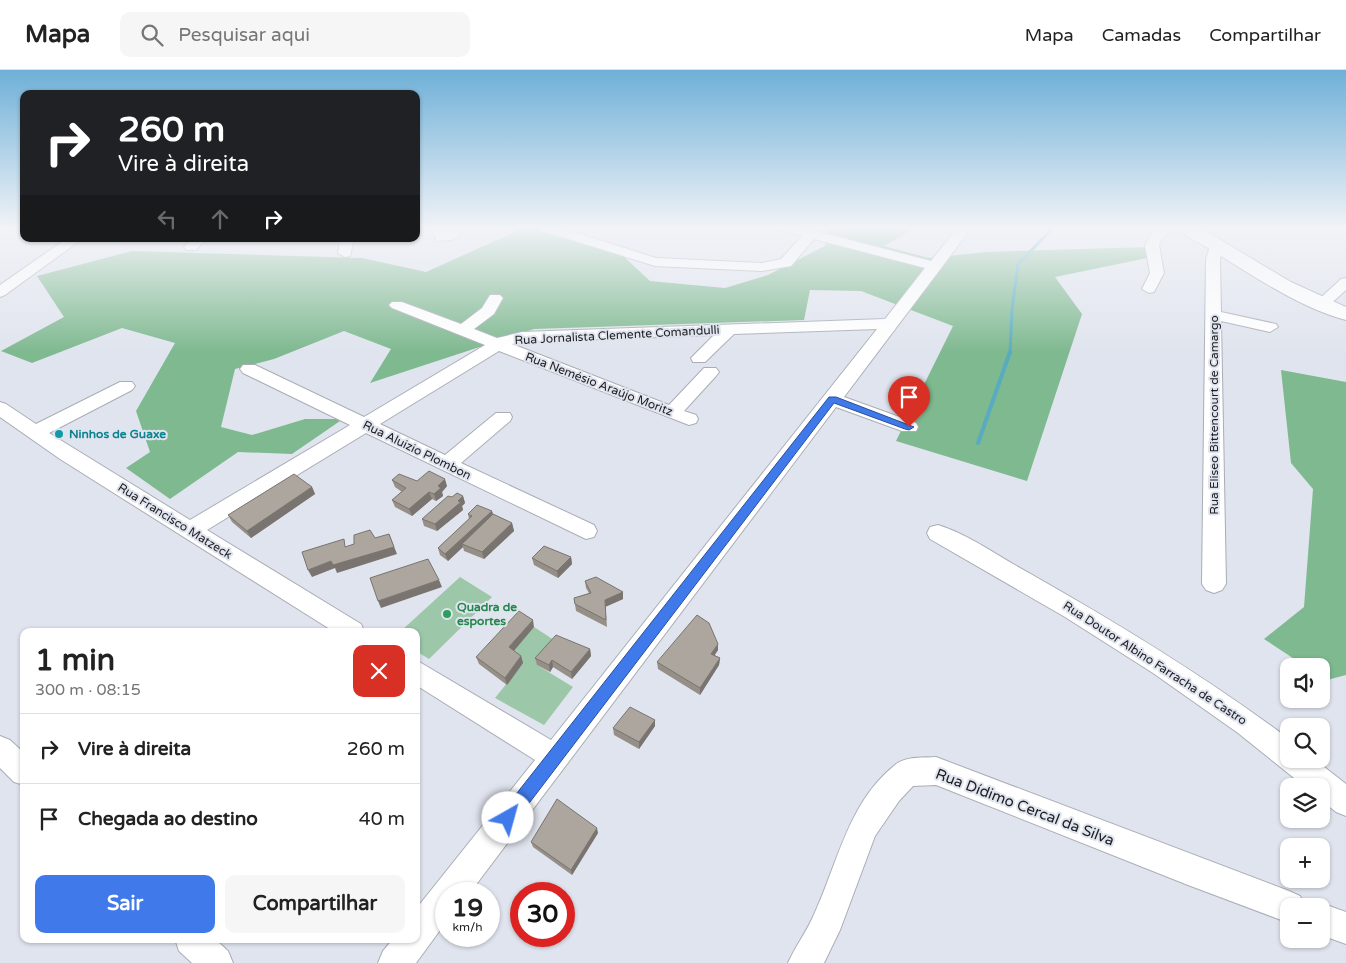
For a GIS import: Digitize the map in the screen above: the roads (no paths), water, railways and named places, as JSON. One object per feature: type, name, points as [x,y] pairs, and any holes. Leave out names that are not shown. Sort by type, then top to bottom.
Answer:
[{"type":"main road","points":[[1252,269],[1321,304],[1346,314]]},
{"type":"street","points":[[0,292],[31,269]]},
{"type":"street","points":[[458,882],[932,269]]},
{"type":"street","points":[[1149,288],[1157,273],[1156,269]]},
{"type":"street","name":"Rua Eliseo Bittencourt de Camargo","points":[[1213,269],[1214,584]]},
{"type":"street","points":[[1321,304],[1346,282]]},
{"type":"street","points":[[462,331],[488,311],[495,298]]},
{"type":"street","name":"Rua Nemésio Araújo Moritz","points":[[397,305],[680,416],[704,365],[730,330]]},
{"type":"street","points":[[1213,315],[1270,327]]},
{"type":"street","name":"Rua Jornalista Clemente Comandulli","points":[[189,531],[497,344],[522,337],[888,324]]},
{"type":"street","name":"Rua Aluizio Plombon","points":[[249,369],[586,530]]},
{"type":"street","points":[[35,432],[126,386]]},
{"type":"street","points":[[832,399],[909,427]]},
{"type":"street","name":"Rua Francisco Matzeck","points":[[0,408],[189,531],[347,628]]},
{"type":"street","points":[[447,464],[503,417]]},
{"type":"street","name":"Rua Doutor Albino Farracha de Castro","points":[[938,533],[1092,620],[1237,714],[1280,749]]},
{"type":"street","points":[[420,673],[555,757]]},
{"type":"street","points":[[1,752],[20,769]]},
{"type":"street","points":[[1303,768],[1346,802]]},
{"type":"street","name":"Rua Dídimo Cercal da Silva","points":[[805,963],[824,930],[864,827],[889,791],[906,773],[936,771],[1188,870],[1280,904]]},
{"type":"street","points":[[420,930],[435,911]]},
{"type":"street","points":[[1330,922],[1346,928]]},
{"type":"street","points":[[195,943],[216,963]]},
{"type":"street","points":[[395,963],[411,943]]},
{"type":"waterway","points":[[1010,353],[1012,310],[1017,269]]},
{"type":"waterway","points":[[978,443],[1010,352]]},
{"type":"place","name":"Ninhos de Guaxe","points":[[59,434]]},
{"type":"place","name":"Quadra de esportes","points":[[447,614]]}]
